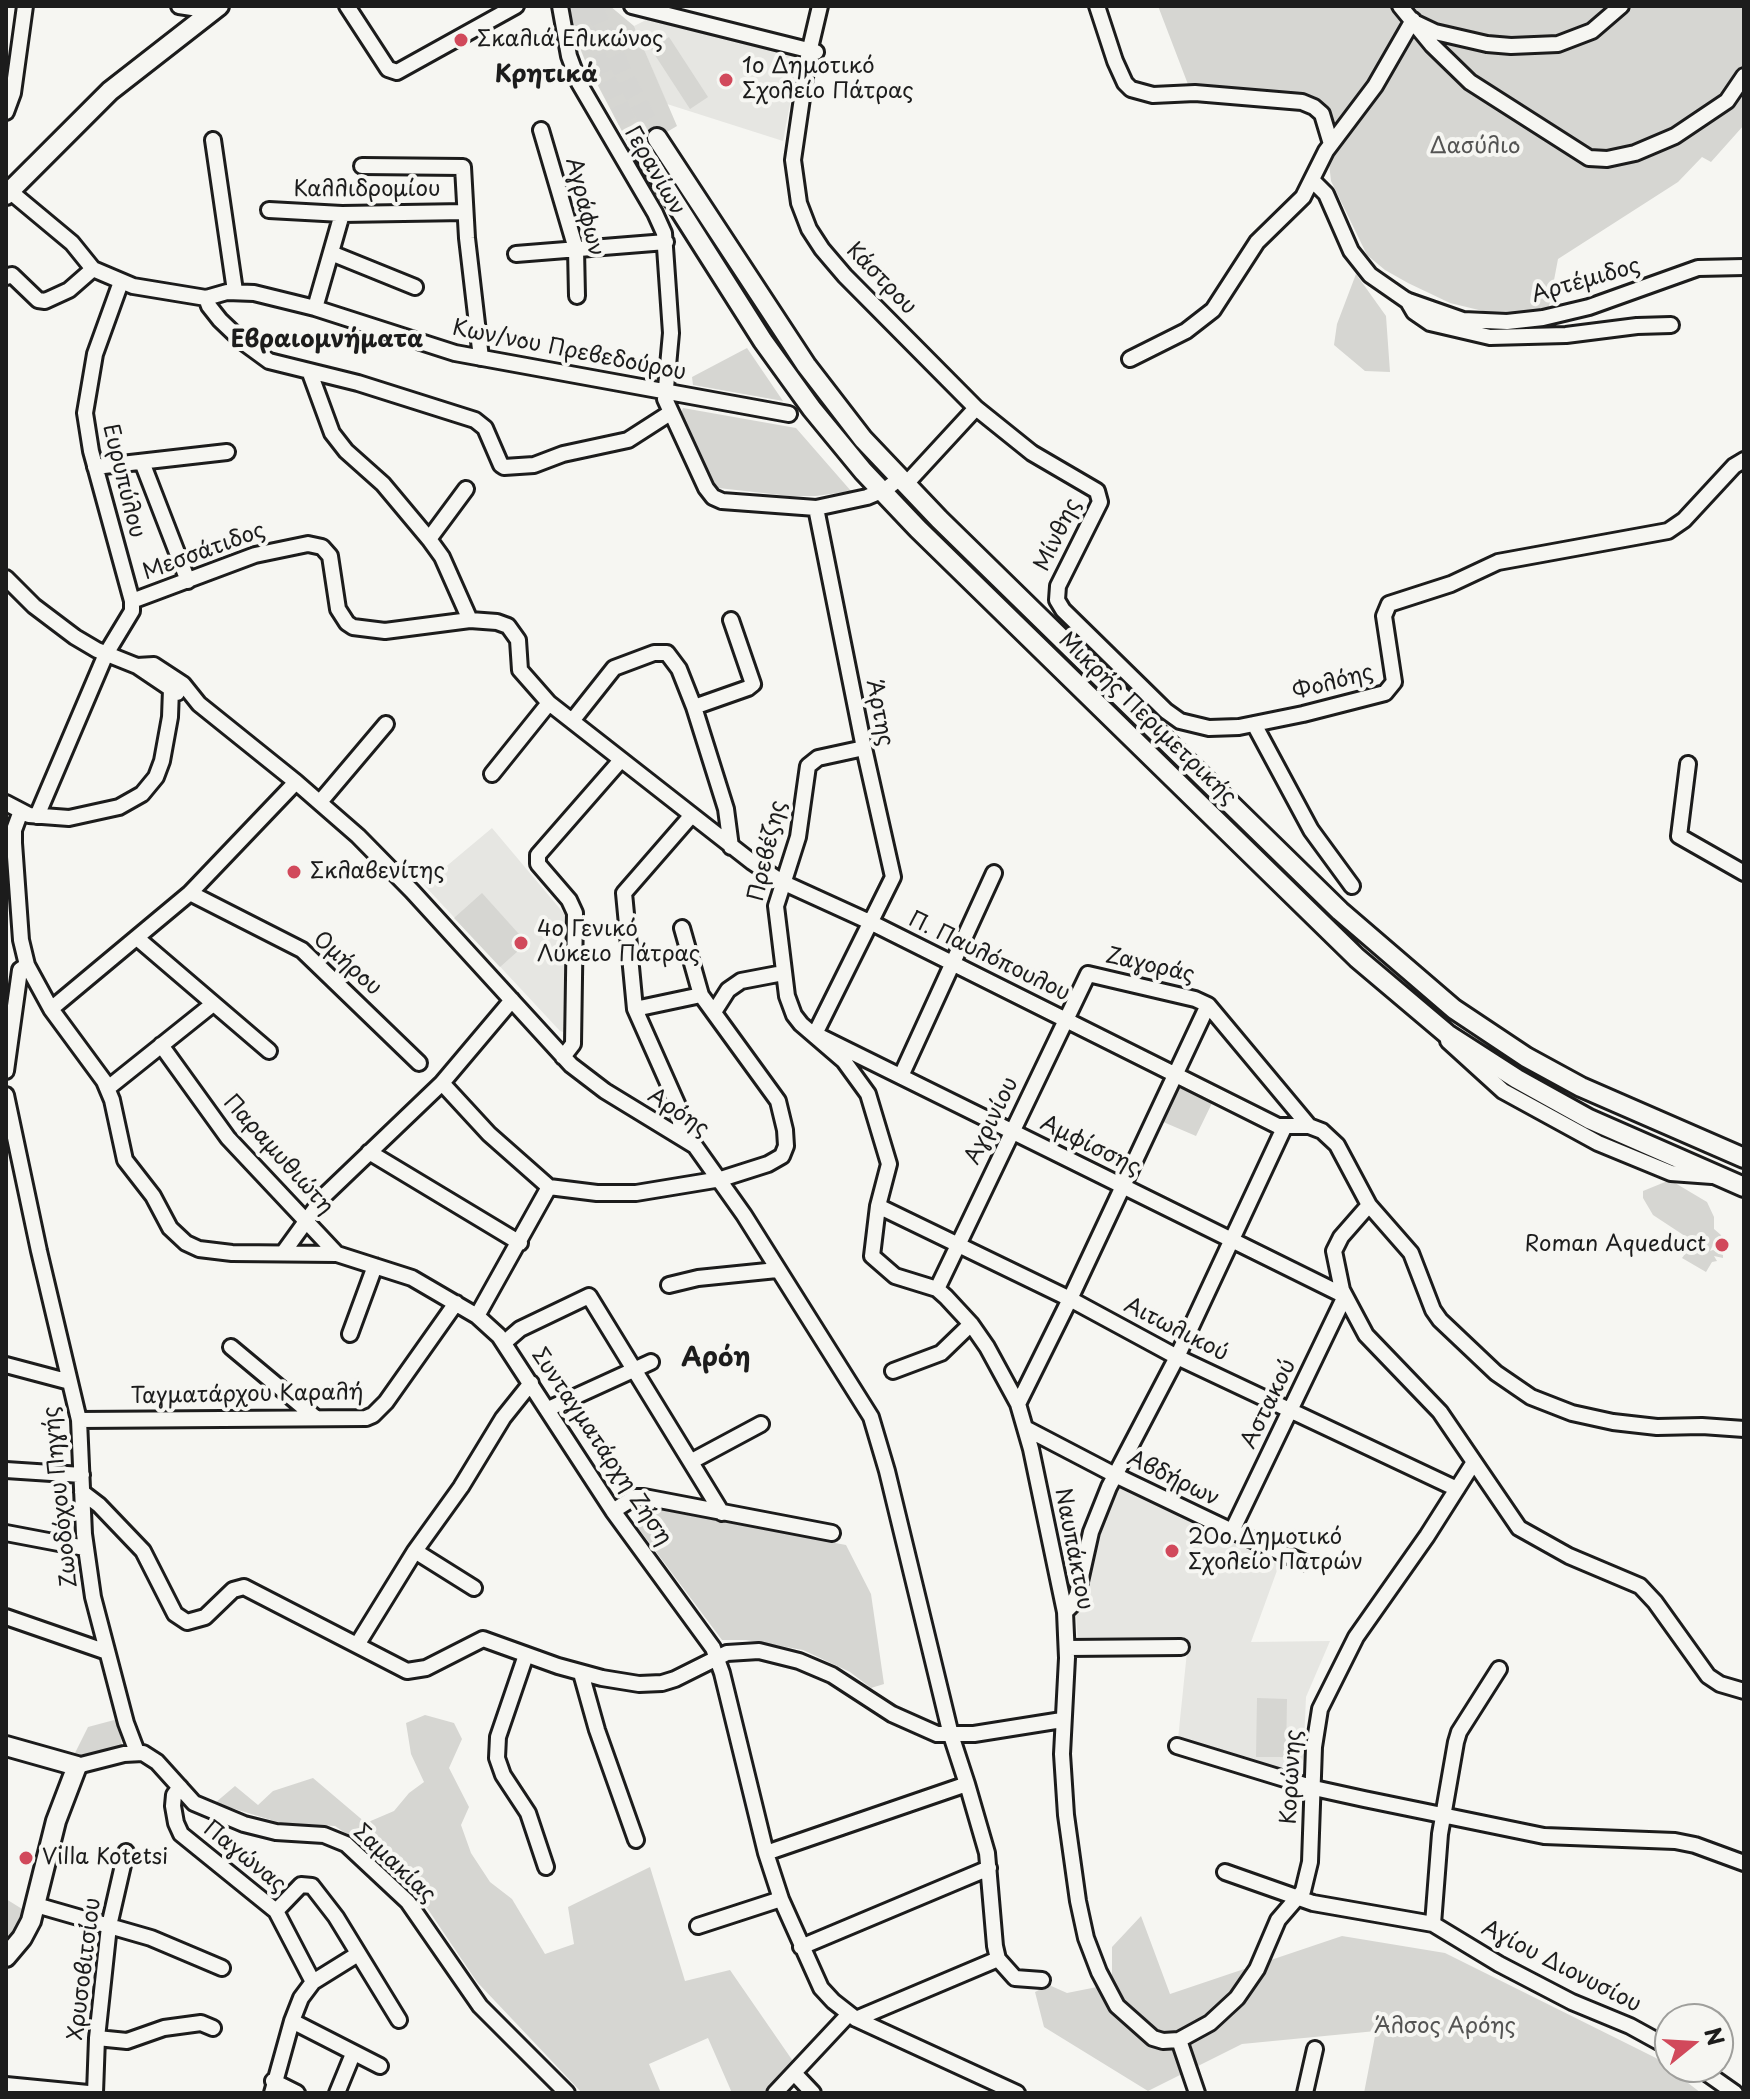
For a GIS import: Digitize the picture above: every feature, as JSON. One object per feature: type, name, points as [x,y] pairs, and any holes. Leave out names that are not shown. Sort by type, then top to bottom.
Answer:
[{"type":"main road","points":[[7,191],[110,91],[215,9]]},
{"type":"main road","name":"Μικρής Περιμετρικής","points":[[657,138],[818,383],[902,482],[1331,903],[1417,980],[1496,1038],[1561,1077],[1640,1115],[1744,1158]]},
{"type":"main road","name":"Μικρής Περιμετρικής","points":[[640,147],[770,351],[830,432],[882,491],[1357,958],[1426,1018],[1498,1067],[1567,1107],[1744,1187]]},
{"type":"main road","points":[[6,1746],[77,1766],[56,1821],[36,1905],[22,1938],[6,1957]]},
{"type":"street","points":[[6,112],[13,93],[25,6]]},
{"type":"street","points":[[179,6],[215,9]]},
{"type":"street","points":[[347,6],[391,72],[401,71],[506,8]]},
{"type":"street","name":"Γερανίων","points":[[560,6],[569,56],[579,83],[655,213],[666,242],[671,333],[664,391],[670,413]]},
{"type":"street","points":[[632,6],[813,51]]},
{"type":"street","name":"Κάστρου","points":[[820,6],[793,160],[799,203],[809,229],[845,276],[976,408],[1032,453],[1096,490],[1099,499]]},
{"type":"street","points":[[1097,6],[1115,61],[1131,89],[1153,95],[1205,94],[1302,102],[1322,114],[1331,144]]},
{"type":"street","points":[[1400,6],[1432,45],[1470,82],[1589,158],[1607,159],[1635,153],[1675,136],[1727,101],[1744,76]]},
{"type":"street","points":[[1413,20],[1435,32],[1474,42],[1511,46],[1547,45],[1583,36],[1605,22],[1621,6]]},
{"type":"street","points":[[1130,359],[1186,331],[1207,316],[1227,292],[1257,242],[1298,203],[1331,144],[1375,86],[1413,20]]},
{"type":"street","name":"Αγράφων","points":[[541,130],[576,249],[577,296]]},
{"type":"street","points":[[213,140],[235,291]]},
{"type":"street","points":[[362,166],[463,167],[481,358]]},
{"type":"street","name":"Αρτέμιδος","points":[[1312,180],[1326,194],[1357,261],[1378,283],[1406,300],[1452,318],[1507,322],[1576,311],[1698,268],[1744,267]]},
{"type":"street","points":[[7,191],[72,243],[93,269],[142,289],[206,298],[220,320],[264,359],[358,383],[475,420],[489,434],[501,465],[511,468],[534,465],[563,454],[628,440],[670,413],[703,484],[716,499],[816,508],[867,497],[902,482],[976,408]]},
{"type":"street","name":"Καλλιδρομίου","points":[[269,210],[342,214],[465,212]]},
{"type":"street","points":[[315,308],[342,214]]},
{"type":"street","points":[[516,254],[666,242]]},
{"type":"street","points":[[331,253],[415,287]]},
{"type":"street","points":[[6,277],[12,275],[36,298],[45,301],[69,290],[93,269]]},
{"type":"street","name":"Ευρυπύλου","points":[[121,282],[98,342],[86,396],[85,424],[132,601]]},
{"type":"street","name":"Κων/νου Πρεβεδούρου","points":[[206,298],[235,291],[254,293],[315,308],[419,343],[481,358],[789,414]]},
{"type":"street","points":[[1406,300],[1422,319],[1481,336],[1566,335],[1671,325]]},
{"type":"street","points":[[310,373],[328,424],[338,442],[383,484],[429,539],[442,557],[470,620]]},
{"type":"street","points":[[95,467],[227,452]]},
{"type":"street","name":"Φολόης","points":[[1056,591],[1056,598],[1063,610],[1175,719],[1209,728],[1254,724],[1372,697],[1389,690],[1394,677],[1384,616],[1386,608],[1393,602],[1451,584],[1504,561],[1668,531],[1690,514],[1734,466],[1744,460]]},
{"type":"street","points":[[142,462],[188,581]]},
{"type":"street","points":[[429,539],[466,489]]},
{"type":"street","name":"Μίνθης","points":[[1056,591],[1099,499]]},
{"type":"street","name":"Άρτης","points":[[815,1034],[893,877],[816,508]]},
{"type":"street","name":"Μεσσάτιδος","points":[[132,601],[264,552],[312,544],[322,547],[330,556],[338,609],[353,627],[385,631],[470,620]]},
{"type":"street","points":[[6,578],[50,619],[106,654]]},
{"type":"street","points":[[37,816],[106,654],[129,619],[132,601]]},
{"type":"street","name":"Π. Παυλόπουλου","points":[[470,620],[508,626],[518,640],[520,670],[549,703],[731,847],[782,882],[872,923],[1284,1128]]},
{"type":"street","points":[[694,707],[753,684],[731,620]]},
{"type":"street","points":[[572,721],[614,668],[659,652],[667,653],[676,662],[694,707],[726,809],[731,847]]},
{"type":"street","name":"Αρόης","points":[[106,654],[137,666],[199,704],[320,802],[394,871],[563,1057],[613,1097],[681,1136],[699,1150],[721,1179],[871,1417],[884,1457],[951,1735],[989,1868],[998,1959]]},
{"type":"street","name":"Αρόης","points":[[137,666],[154,665],[183,684],[199,704]]},
{"type":"street","points":[[6,803],[37,816],[69,818],[125,804],[148,789],[156,777],[164,753],[171,689]]},
{"type":"street","points":[[492,774],[549,703]]},
{"type":"street","points":[[320,802],[386,724]]},
{"type":"street","points":[[1254,724],[1304,818],[1352,886]]},
{"type":"street","name":"Πρεβέζης","points":[[864,748],[818,758],[808,766],[798,837],[777,896],[776,919],[783,973],[794,1015],[844,1061],[868,1094],[889,1164],[878,1206],[872,1256],[895,1276],[937,1289]]},
{"type":"street","points":[[563,1057],[573,1044],[575,913],[569,900],[538,864],[538,855],[621,760]]},
{"type":"street","points":[[1688,764],[1679,836],[1744,873]]},
{"type":"street","points":[[51,1009],[190,893],[296,782]]},
{"type":"street","points":[[6,1071],[20,970],[27,965],[21,940],[14,843],[14,830],[21,811]]},
{"type":"street","points":[[681,1136],[679,1108],[635,1009],[624,893],[691,816]]},
{"type":"street","points":[[901,1076],[994,873]]},
{"type":"street","name":"Ομήρου","points":[[190,893],[302,950],[419,1063]]},
{"type":"street","points":[[442,1083],[489,1134],[549,1187],[625,1194],[721,1179],[777,1160],[784,1151],[785,1138],[783,1114],[778,1101],[701,995],[682,928]]},
{"type":"street","points":[[137,938],[269,1051]]},
{"type":"street","name":"Συνταγματάρχη Ζήση","points":[[27,965],[51,1009],[108,1088],[125,1160],[177,1235],[190,1245],[205,1250],[337,1254],[412,1278],[477,1316],[505,1342],[613,1511],[700,1628],[717,1657],[766,1853],[781,1899],[821,1988],[853,2017],[985,2086],[1017,2093]]},
{"type":"street","points":[[714,1012],[728,990],[741,981],[783,973]]},
{"type":"street","name":"Αγρινίου","points":[[937,1289],[1088,974]]},
{"type":"street","name":"Ζαγοράς","points":[[1088,974],[1205,1003]]},
{"type":"street","points":[[635,1009],[701,995]]},
{"type":"street","points":[[283,1253],[325,1195],[442,1083],[512,1000]]},
{"type":"street","points":[[1018,1404],[1070,1299],[1205,1003],[1309,1126]]},
{"type":"street","points":[[108,1088],[213,1004]]},
{"type":"street","name":"Αμφίσσης","points":[[815,1034],[1345,1296]]},
{"type":"street","name":"Παραμυθιώτη","points":[[161,1045],[228,1138],[337,1254]]},
{"type":"street","name":"Ζωοδόχου Πηγής","points":[[6,1095],[79,1420],[85,1548],[96,1612],[137,1752]]},
{"type":"street","points":[[1065,1612],[1077,1595],[1091,1532],[1115,1475],[1177,1357],[1284,1128],[1309,1126],[1322,1131],[1337,1145],[1369,1205],[1411,1253],[1433,1310],[1440,1320],[1513,1386],[1544,1403],[1593,1418],[1646,1426],[1744,1429]]},
{"type":"street","points":[[369,1152],[520,1243]]},
{"type":"street","points":[[477,1316],[549,1187]]},
{"type":"street","points":[[1369,1205],[1341,1237],[1334,1251],[1345,1296],[1360,1326],[1440,1412],[1519,1528],[1569,1556],[1640,1586],[1708,1676],[1720,1684],[1744,1691]]},
{"type":"street","name":"Αιτωλικού","points":[[878,1206],[1070,1299],[1177,1357],[1289,1412],[1457,1489]]},
{"type":"street","points":[[350,1334],[375,1266]]},
{"type":"street","points":[[669,1285],[698,1278],[777,1270]]},
{"type":"street","name":"Ναυπάκτου","points":[[937,1289],[971,1324],[1000,1366],[1018,1404],[1025,1428],[1065,1612],[1067,1648],[1062,1720],[1066,1815],[1086,1938],[1117,2006],[1153,2038],[1179,2040]]},
{"type":"street","points":[[505,1342],[520,1329],[589,1296],[722,1513]]},
{"type":"street","name":"Αστακού","points":[[1232,1531],[1345,1296]]},
{"type":"street","name":"Ταγματάρχου Καραλή","points":[[79,1420],[362,1418],[377,1412],[456,1303]]},
{"type":"street","points":[[893,1371],[941,1353],[971,1324]]},
{"type":"street","points":[[231,1347],[316,1418]]},
{"type":"street","points":[[548,1409],[651,1362]]},
{"type":"street","points":[[6,1365],[70,1382]]},
{"type":"street","points":[[357,1645],[503,1418],[531,1383]]},
{"type":"street","points":[[692,1461],[761,1424]]},
{"type":"street","name":"Αβδήρων","points":[[1025,1428],[1115,1475],[1305,1563]]},
{"type":"street","name":"Κορώνης","points":[[1179,2040],[1210,2023],[1237,1998],[1257,1969],[1278,1920],[1303,1891],[1309,1873],[1316,1722],[1332,1682],[1356,1637],[1407,1566],[1474,1462]]},
{"type":"street","points":[[6,1470],[82,1475]]},
{"type":"street","points":[[82,1492],[99,1505],[143,1551],[171,1608],[180,1619],[189,1623],[202,1619],[233,1590],[247,1587],[398,1667],[412,1671],[432,1666],[480,1640],[490,1640],[581,1673],[632,1683],[662,1683],[696,1671],[727,1653],[751,1651],[799,1661],[853,1687],[900,1719],[931,1732],[951,1735],[1062,1720]]},
{"type":"street","points":[[613,1511],[635,1497],[644,1497],[832,1533]]},
{"type":"street","points":[[6,1533],[85,1548]]},
{"type":"street","points":[[415,1551],[474,1588]]},
{"type":"street","points":[[6,1617],[107,1652]]},
{"type":"street","points":[[1067,1648],[1181,1647]]},
{"type":"street","points":[[526,1655],[498,1737],[497,1758],[503,1775],[528,1813],[546,1867]]},
{"type":"street","points":[[1225,1872],[1297,1899],[1433,1924],[1443,1814],[1459,1732],[1499,1669]]},
{"type":"street","points":[[581,1673],[601,1742],[636,1840]]},
{"type":"street","points":[[1177,1746],[1314,1788],[1544,1836],[1675,1841],[1744,1863]]},
{"type":"street","points":[[77,1766],[137,1752]]},
{"type":"street","name":"Σαμακίας","points":[[137,1752],[153,1758],[194,1803],[244,1824],[281,1833],[332,1837],[351,1849],[417,1913],[480,2006],[567,2093]]},
{"type":"street","points":[[766,1853],[967,1784]]},
{"type":"street","name":"Παγώνας","points":[[180,1787],[173,1806],[181,1834],[276,1911],[313,1982]]},
{"type":"street","name":"Χρυσοβιτσίου","points":[[95,2093],[97,2038],[109,1926],[126,1852]]},
{"type":"street","points":[[801,1947],[989,1868]]},
{"type":"street","points":[[276,1911],[301,1885],[312,1886],[336,1917],[399,2020]]},
{"type":"street","points":[[698,1926],[781,1899]]},
{"type":"street","points":[[36,1905],[151,1938],[222,1968]]},
{"type":"street","name":"Αγίου Διονυσίου","points":[[1433,1924],[1499,1964],[1654,2040]]},
{"type":"street","points":[[297,2093],[272,2087],[301,1998],[313,1982],[358,1954]]},
{"type":"street","points":[[775,2093],[853,2017],[998,1959],[1015,1978],[1042,1980]]},
{"type":"street","points":[[292,2021],[380,2066]]},
{"type":"street","points":[[97,2038],[127,2041],[164,2028],[201,2023],[213,2028]]},
{"type":"street","points":[[1179,2040],[1197,2093]]},
{"type":"street","points":[[1305,2093],[1315,2049]]},
{"type":"street","points":[[337,2093],[353,2054]]},
{"type":"street","points":[[795,2074],[813,2093]]},
{"type":"street","points":[[6,2085],[88,2093]]},
{"type":"shaded area","name":"1ο Δημοτικό Σχολείο Πάτρας","points":[[648,19],[799,57],[783,141],[667,104],[634,26]]},
{"type":"shaded area","name":"4ο Γενικό Λύκειο Πάτρας","points":[[492,828],[566,916],[563,1032],[424,885]]},
{"type":"shaded area","points":[[1116,1485],[1279,1565],[1251,1642],[1330,1641],[1306,1697],[1303,1765],[1267,1768],[1178,1739],[1188,1642],[1078,1643],[1076,1613],[1096,1538]]},
{"type":"green space","points":[[570,6],[610,6],[634,26],[677,126],[633,152],[586,63],[574,33]]},
{"type":"green space","name":"Δασύλιο","points":[[1158,6],[1744,6],[1744,125],[1711,162],[1702,157],[1678,182],[1558,259],[1548,312],[1501,314],[1483,311],[1450,303],[1408,283],[1367,255],[1331,181],[1323,109],[1189,87]]},
{"type":"green space","points":[[669,37],[708,97],[690,109],[651,49]]},
{"type":"green space","points":[[1356,274],[1386,316],[1390,372],[1365,371],[1334,345],[1337,324]]},
{"type":"green space","points":[[747,348],[783,401],[693,385],[692,377]]},
{"type":"green space","points":[[683,408],[796,428],[851,491],[790,496],[718,488],[711,484],[680,416]]},
{"type":"green space","points":[[482,893],[527,943],[500,967],[454,918]]},
{"type":"green space","points":[[1177,1085],[1213,1101],[1196,1136],[1161,1121]]},
{"type":"green space","points":[[1670,1180],[1707,1202],[1714,1217],[1714,1229],[1721,1235],[1723,1245],[1714,1243],[1710,1251],[1723,1255],[1723,1258],[1714,1256],[1717,1261],[1712,1262],[1706,1272],[1682,1258],[1694,1242],[1653,1215],[1643,1198],[1643,1191]]},
{"type":"green space","points":[[640,1506],[846,1545],[871,1594],[884,1684],[871,1688],[850,1672],[803,1650],[746,1640],[722,1640],[636,1525]]},
{"type":"green space","points":[[1257,1698],[1287,1699],[1286,1757],[1256,1757]]},
{"type":"green space","points":[[425,1715],[454,1723],[462,1739],[449,1768],[469,1807],[461,1825],[471,1853],[490,1882],[512,1899],[545,1954],[574,1944],[568,1907],[650,1867],[685,1981],[730,1970],[797,2067],[769,2093],[732,2093],[708,2038],[649,2064],[661,2093],[582,2093],[477,1982],[427,1908],[354,1839],[335,1826],[281,1823],[215,1803],[235,1786],[258,1805],[273,1791],[313,1778],[366,1823],[394,1811],[409,1793],[424,1782],[411,1754],[406,1723]]},
{"type":"green space","points":[[118,1719],[122,1746],[89,1756],[75,1753],[88,1727]]},
{"type":"green space","points":[[6,1899],[27,1912],[6,1946]]},
{"type":"green space","name":"Άλσος Αρόης","points":[[1141,1916],[1170,1994],[1342,1936],[1445,1953],[1654,2057],[1654,2083],[1688,2083],[1701,2093],[1364,2093],[1376,2031],[1242,2044],[1148,2091],[1044,2027],[1035,1992],[1049,1985],[1067,1993],[1112,1984],[1112,1947]]},
{"type":"tunnel","points":[[576,6],[606,79],[640,147]]},
{"type":"tunnel","points":[[593,6],[657,138]]},
{"type":"place","name":"Σκαλιά Ελικώνος","points":[[461,40]]},
{"type":"place","name":"1ο Δημοτικό Σχολείο Πάτρας","points":[[726,80]]},
{"type":"place","name":"Σκλαβενίτης","points":[[294,872]]},
{"type":"place","name":"4ο Γενικό Λύκειο Πάτρας","points":[[521,943]]},
{"type":"place","name":"Roman Aqueduct","points":[[1722,1245]]},
{"type":"place","name":"20ο Δημοτικό Σχολείο Πατρών","points":[[1172,1551]]},
{"type":"place","name":"Villa Kotetsi","points":[[26,1858]]},
{"type":"district","name":"Κρητικά","points":[[546,75]]},
{"type":"district","name":"Εβραιομνήματα","points":[[327,340]]},
{"type":"district","name":"Αρόη","points":[[716,1359]]}]
